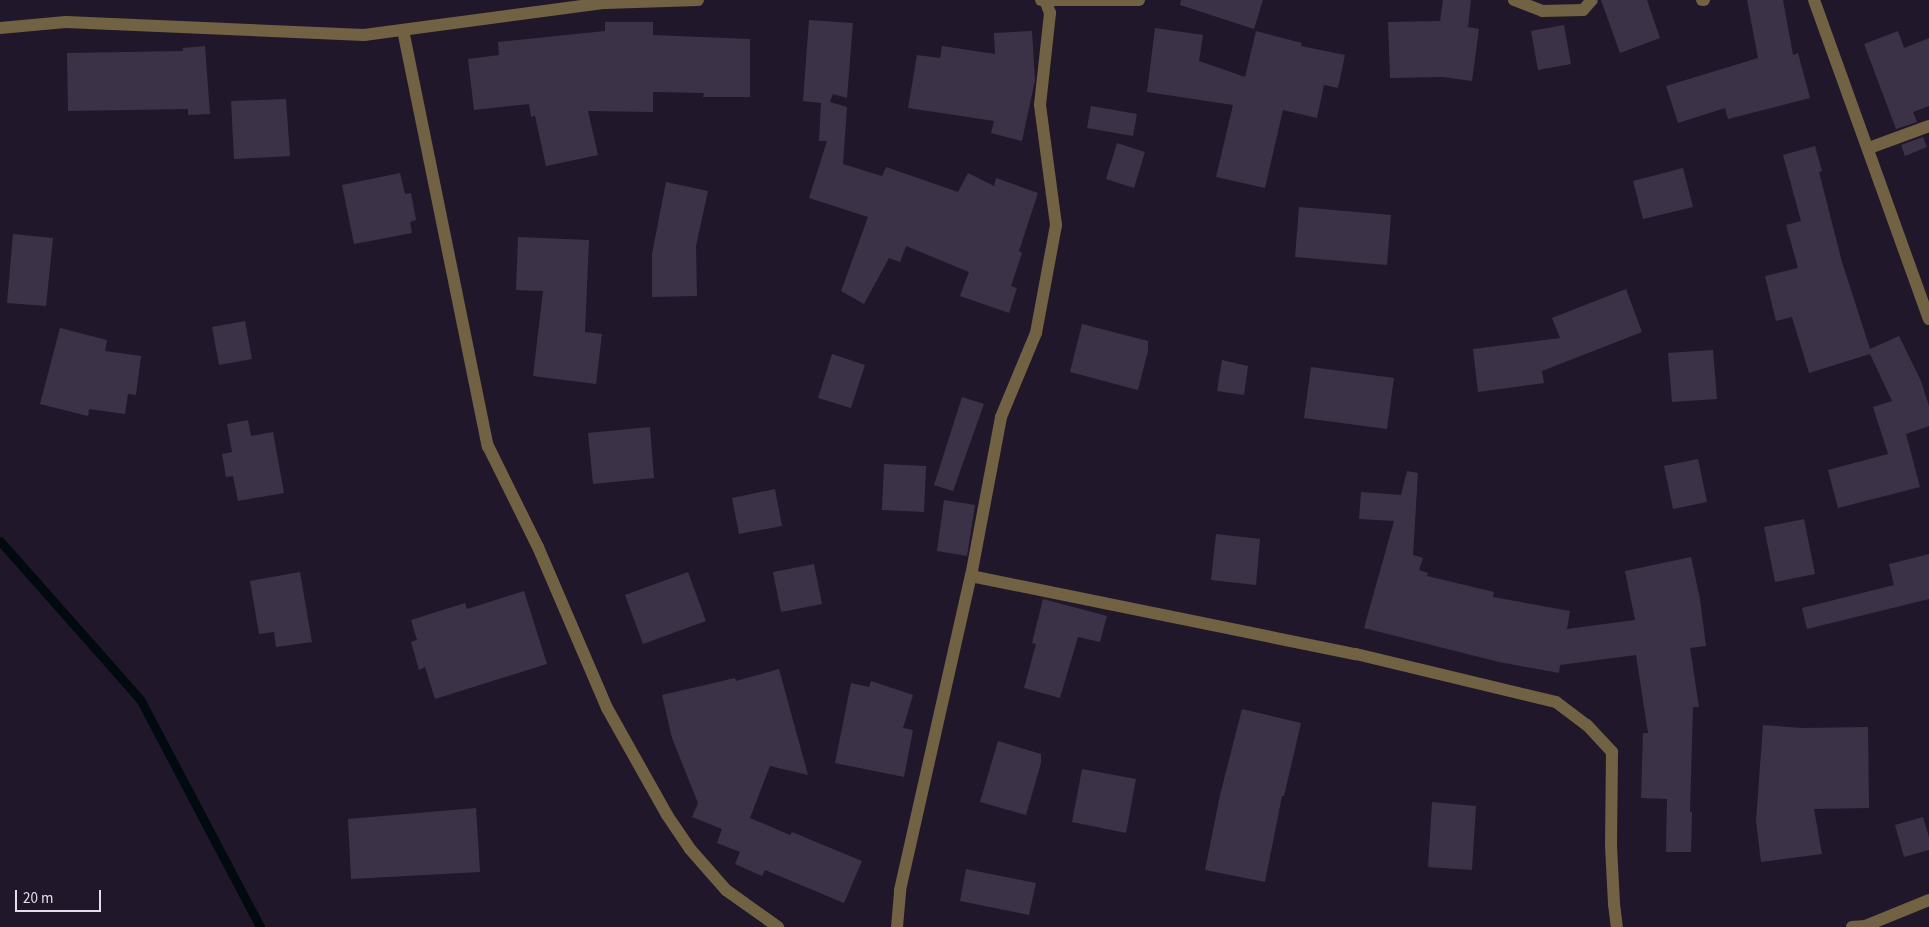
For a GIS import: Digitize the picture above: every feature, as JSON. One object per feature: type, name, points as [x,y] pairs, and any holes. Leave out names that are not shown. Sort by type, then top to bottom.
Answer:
[{"type":"street","points":[[0,28],[66,22],[364,36],[605,3],[698,0]]},
{"type":"street","points":[[1041,0],[1139,0]]},
{"type":"street","points":[[897,927],[902,881],[971,576],[1001,417],[1036,333],[1056,225],[1040,105],[1050,13],[1044,0]]},
{"type":"street","points":[[1514,0],[1542,12],[1583,10],[1592,0]]},
{"type":"street","points":[[1814,0],[1869,148],[1929,319]]},
{"type":"street","points":[[403,30],[488,446],[538,547],[607,708],[667,815],[690,849],[726,890],[778,927]]},
{"type":"street","points":[[1869,148],[1929,126]]},
{"type":"street","points":[[971,576],[1356,654],[1556,702],[1588,725],[1612,752],[1611,846],[1614,904],[1618,927]]},
{"type":"street","points":[[1861,927],[1929,900]]},
{"type":"building","points":[[1181,0],[1263,0],[1254,29],[1180,5]]},
{"type":"building","points":[[1443,0],[1471,0],[1468,27],[1479,29],[1472,81],[1443,77],[1390,78],[1388,22],[1440,21]]},
{"type":"building","points":[[1601,0],[1647,0],[1660,38],[1620,53]]},
{"type":"building","points":[[1747,0],[1783,0],[1793,55],[1798,53],[1810,98],[1728,119],[1725,108],[1678,123],[1666,86],[1758,58]]},
{"type":"building","points":[[809,20],[853,23],[847,98],[833,94],[830,102],[847,107],[843,164],[882,176],[886,167],[958,192],[968,173],[994,186],[996,178],[1038,193],[1019,251],[1022,253],[1011,286],[1017,288],[1009,313],[960,296],[969,272],[906,246],[900,262],[889,258],[864,304],[841,291],[868,217],[809,198],[827,141],[819,141],[821,103],[803,101]]},
{"type":"building","points":[[605,22],[653,22],[653,35],[750,39],[750,97],[703,97],[704,93],[653,92],[653,112],[588,111],[598,155],[546,166],[535,116],[531,117],[529,104],[474,110],[468,59],[499,55],[498,42],[605,31]]},
{"type":"building","points":[[1564,25],[1571,64],[1538,70],[1531,31]]},
{"type":"building","points":[[1155,28],[1203,35],[1199,61],[1245,77],[1256,31],[1302,43],[1301,46],[1345,55],[1338,88],[1324,85],[1317,118],[1283,110],[1265,188],[1216,177],[1233,105],[1147,92]]},
{"type":"building","points":[[1032,31],[1035,80],[1022,141],[991,133],[994,121],[908,108],[917,55],[940,58],[942,46],[995,54],[994,33]]},
{"type":"building","points":[[1898,31],[1904,48],[1929,38],[1929,106],[1913,112],[1917,122],[1896,129],[1864,44]]},
{"type":"building","points":[[205,46],[210,114],[188,115],[188,109],[68,111],[67,53],[183,51],[183,48]]},
{"type":"building","points":[[286,99],[290,156],[234,159],[231,101]]},
{"type":"building","points":[[1091,106],[1137,114],[1133,136],[1087,128]]},
{"type":"building","points":[[1923,137],[1927,147],[1905,156],[1901,145]]},
{"type":"building","points":[[1117,143],[1145,152],[1134,188],[1106,179]]},
{"type":"building","points":[[1815,146],[1822,171],[1819,172],[1842,262],[1870,349],[1899,336],[1921,381],[1929,406],[1929,426],[1906,434],[1920,487],[1838,508],[1828,470],[1888,454],[1873,407],[1892,401],[1870,354],[1809,373],[1792,317],[1776,321],[1765,276],[1798,268],[1786,225],[1801,221],[1783,155]]},
{"type":"building","points":[[1683,168],[1693,207],[1643,219],[1633,181]]},
{"type":"building","points":[[400,173],[405,194],[411,193],[416,220],[410,222],[412,233],[354,244],[342,185]]},
{"type":"building","points":[[666,182],[708,191],[696,246],[697,296],[652,297],[652,254]]},
{"type":"building","points":[[1299,207],[1391,215],[1387,265],[1295,257]]},
{"type":"building","points":[[13,234],[53,238],[46,306],[7,303]]},
{"type":"building","points":[[518,237],[589,240],[585,332],[602,334],[596,384],[533,376],[543,291],[516,290]]},
{"type":"building","points":[[1626,289],[1642,332],[1542,371],[1544,383],[1478,392],[1473,349],[1560,338],[1552,318]]},
{"type":"building","points":[[245,321],[252,359],[219,365],[212,327]]},
{"type":"building","points":[[1082,324],[1148,341],[1148,351],[1138,390],[1070,372]]},
{"type":"building","points":[[60,328],[107,340],[105,351],[141,356],[136,395],[128,394],[125,414],[89,409],[88,416],[40,404]]},
{"type":"building","points":[[1713,350],[1717,399],[1672,402],[1668,353]]},
{"type":"building","points":[[832,354],[865,365],[851,408],[818,398]]},
{"type":"building","points":[[1222,360],[1248,366],[1244,395],[1217,391]]},
{"type":"building","points":[[1311,367],[1394,378],[1387,429],[1304,418]]},
{"type":"building","points":[[962,397],[984,404],[953,491],[934,485]]},
{"type":"building","points":[[248,420],[251,436],[273,432],[284,493],[238,501],[233,476],[226,477],[222,454],[232,452],[227,424]]},
{"type":"building","points":[[650,427],[654,478],[593,484],[588,433]]},
{"type":"building","points":[[1698,459],[1707,502],[1673,509],[1664,466]]},
{"type":"building","points":[[884,464],[926,466],[924,512],[882,510]]},
{"type":"building","points":[[1407,471],[1418,473],[1413,555],[1423,558],[1419,570],[1428,573],[1427,576],[1494,592],[1493,597],[1570,611],[1567,629],[1635,620],[1625,571],[1691,557],[1700,599],[1706,646],[1690,648],[1699,707],[1693,707],[1690,812],[1692,812],[1691,852],[1666,852],[1667,799],[1641,798],[1643,733],[1648,733],[1636,655],[1560,665],[1559,673],[1499,662],[1364,628],[1394,521],[1359,519],[1361,492],[1401,495]]},
{"type":"building","points":[[775,489],[782,526],[739,534],[732,498]]},
{"type":"building","points":[[944,500],[975,505],[967,556],[937,551]]},
{"type":"building","points":[[1804,519],[1815,574],[1775,582],[1764,527]]},
{"type":"building","points":[[1216,534],[1260,539],[1256,585],[1211,580]]},
{"type":"building","points":[[1929,554],[1929,599],[1807,629],[1802,608],[1894,585],[1889,564]]},
{"type":"building","points":[[814,564],[822,604],[781,612],[773,572]]},
{"type":"building","points":[[300,572],[312,642],[276,647],[274,632],[259,634],[250,581]]},
{"type":"building","points":[[688,572],[706,621],[643,644],[625,595]]},
{"type":"building","points":[[524,591],[547,664],[435,699],[425,667],[419,670],[411,642],[417,640],[411,620],[465,603],[467,609]]},
{"type":"building","points":[[1043,599],[1107,616],[1100,642],[1078,637],[1060,698],[1024,688],[1036,644],[1032,643]]},
{"type":"building","points":[[779,669],[808,775],[770,766],[750,818],[790,835],[792,832],[862,861],[844,903],[765,870],[762,876],[735,864],[740,852],[717,843],[722,829],[692,817],[698,803],[672,738],[662,695],[735,678],[736,681]]},
{"type":"building","points":[[871,681],[913,695],[903,728],[913,730],[904,777],[835,763],[851,683],[869,687]]},
{"type":"building","points":[[1242,709],[1301,723],[1284,796],[1282,796],[1265,882],[1205,870],[1220,795]]},
{"type":"building","points":[[1763,725],[1802,728],[1868,727],[1869,808],[1814,809],[1822,854],[1761,862],[1756,821]]},
{"type":"building","points":[[998,741],[1041,754],[1041,763],[1026,815],[980,802]]},
{"type":"building","points":[[1082,769],[1136,779],[1126,833],[1072,822]]},
{"type":"building","points":[[1432,802],[1476,806],[1472,870],[1428,867]]},
{"type":"building","points":[[476,808],[480,872],[351,879],[348,819]]},
{"type":"building","points":[[1923,817],[1929,837],[1929,850],[1904,857],[1895,825]]},
{"type":"building","points":[[966,869],[1036,883],[1029,915],[960,901]]},
{"type":"waterway","points":[[0,541],[140,699],[260,927]]}]
